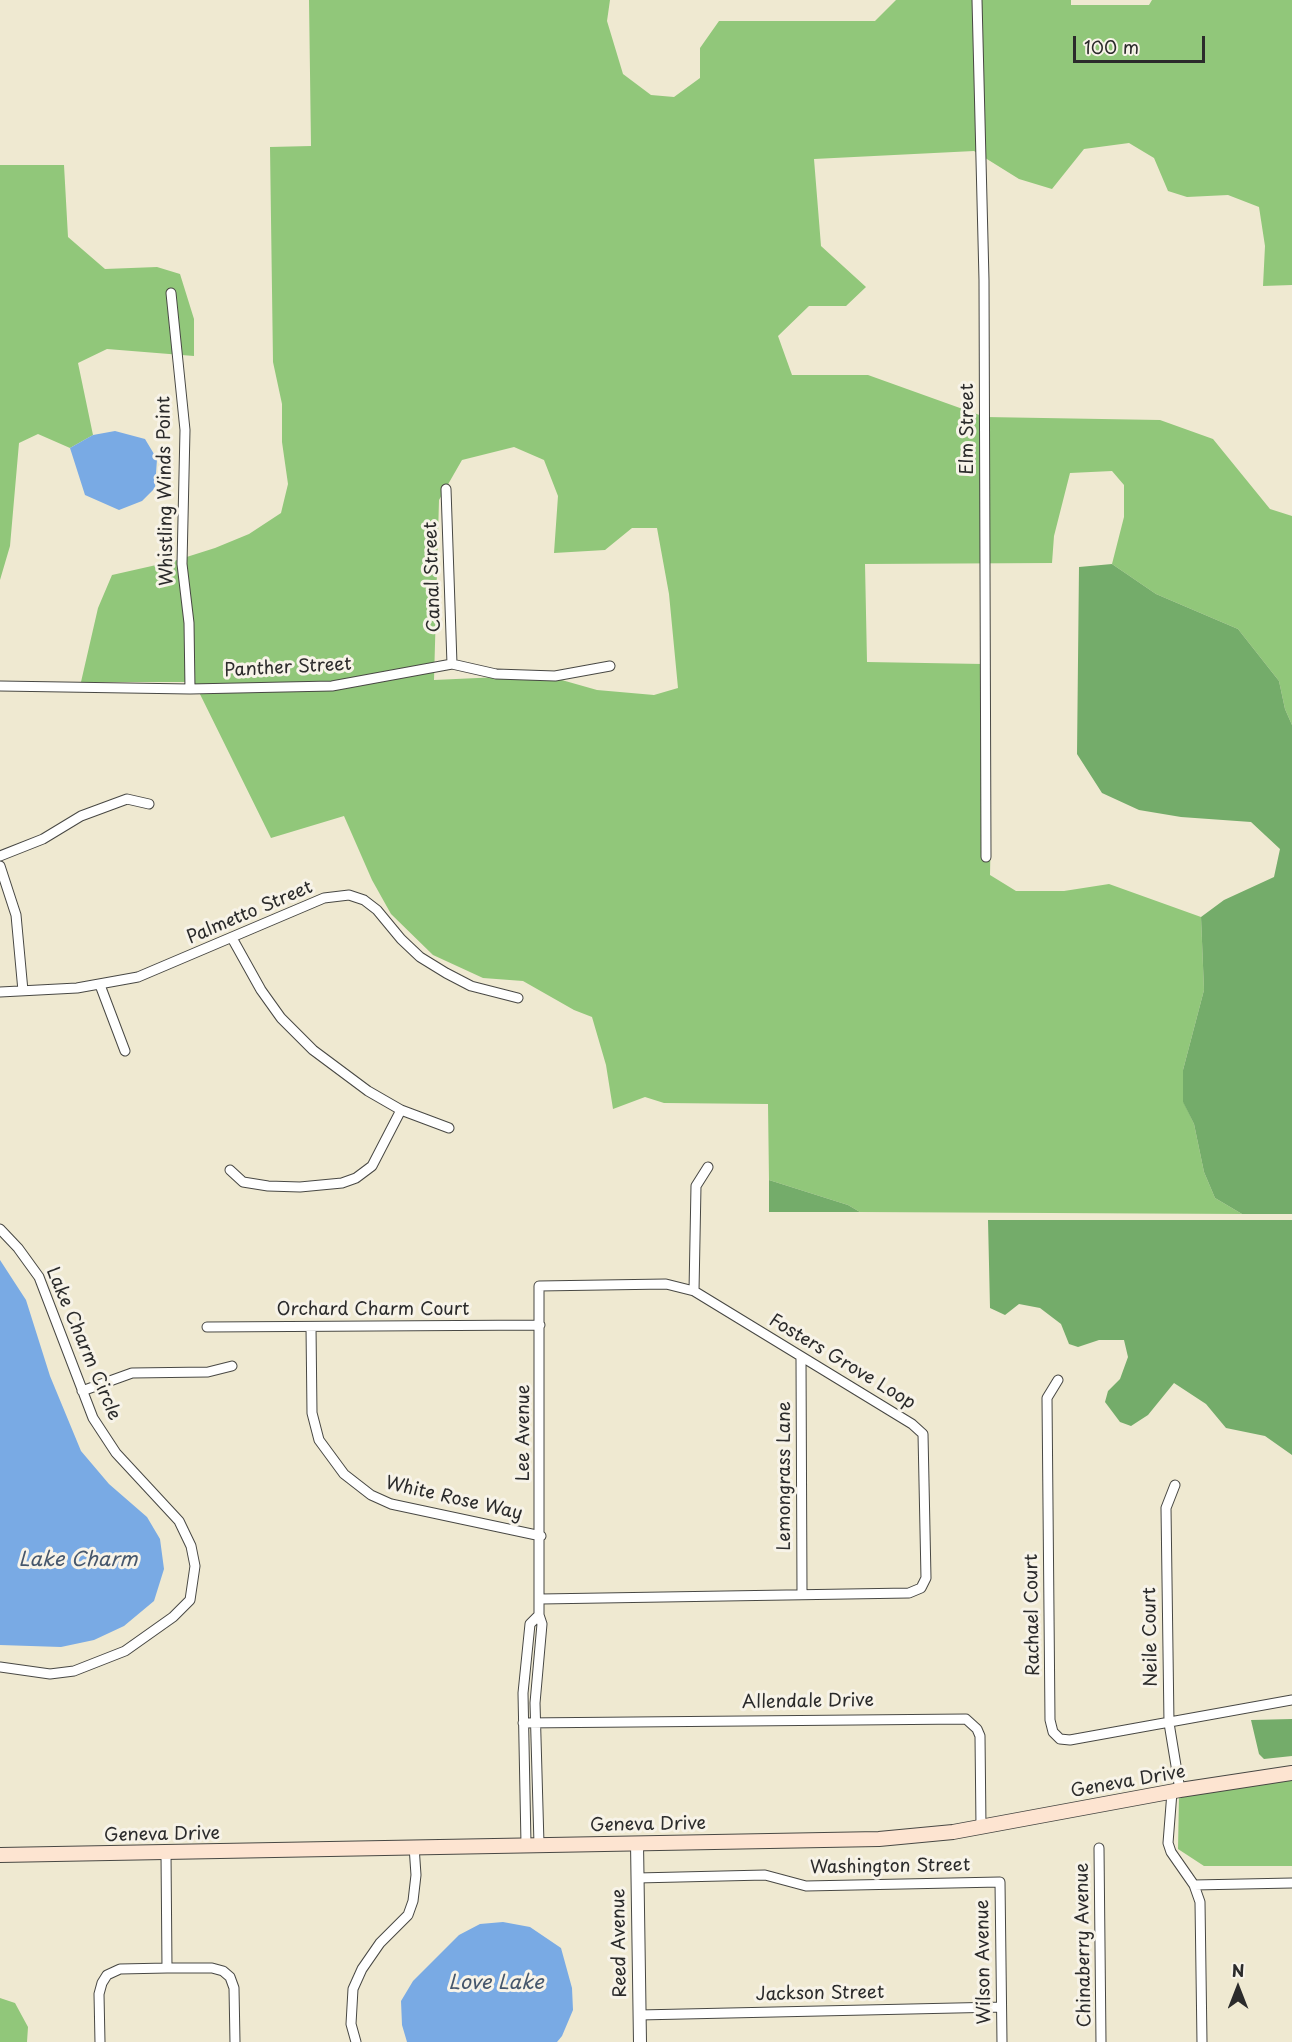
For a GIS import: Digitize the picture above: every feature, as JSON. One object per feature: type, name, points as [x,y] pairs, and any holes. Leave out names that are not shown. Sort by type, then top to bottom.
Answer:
[{"type":"main road","name":"Geneva Drive","points":[[0,1855],[166,1854],[414,1846],[879,1839],[981,1827],[1176,1791],[1292,1773]]},
{"type":"street","name":"Elm Street","points":[[977,0],[984,280],[986,857]]},
{"type":"street","name":"Whistling Winds Point","points":[[171,293],[185,430],[182,564],[189,623],[190,689]]},
{"type":"street","name":"Canal Street","points":[[446,489],[452,664]]},
{"type":"street","name":"Panther Street","points":[[0,686],[190,689],[332,686],[452,664],[496,674],[555,676],[610,666]]},
{"type":"street","points":[[0,856],[43,839],[81,816],[127,799],[149,804]]},
{"type":"street","points":[[0,866],[16,915],[23,991]]},
{"type":"street","name":"Palmetto Street","points":[[0,992],[100,985],[138,977],[324,898],[349,895],[364,900],[377,910],[401,939],[420,957],[446,973],[471,986],[518,998]]},
{"type":"street","points":[[232,938],[261,990],[281,1018],[340,1073],[401,1110],[449,1128]]},
{"type":"street","points":[[100,985],[125,1051]]},
{"type":"street","points":[[230,1170],[243,1182],[268,1186],[300,1187],[342,1183],[356,1178],[372,1166],[401,1110]]},
{"type":"street","points":[[694,1291],[696,1186],[708,1167]]},
{"type":"street","name":"Lake Charm Circle","points":[[0,1229],[18,1248],[39,1277],[93,1418],[116,1453],[179,1521],[191,1546],[195,1566],[190,1600],[173,1617],[125,1651],[80,1670],[50,1674],[0,1667]]},
{"type":"street","name":"Fosters Grove Loop","points":[[539,1286],[666,1284],[694,1291],[801,1359],[912,1424],[923,1434],[926,1567],[926,1578],[921,1588],[909,1593],[541,1599]]},
{"type":"street","name":"Lee Avenue","points":[[532,1844],[535,1703],[542,1624],[539,1615],[541,1536],[539,1286]]},
{"type":"street","name":"Orchard Charm Court","points":[[207,1327],[540,1325]]},
{"type":"street","name":"White Rose Way","points":[[311,1327],[312,1413],[320,1440],[344,1474],[371,1495],[391,1504],[541,1536]]},
{"type":"street","name":"Lemongrass Lane","points":[[801,1359],[802,1593]]},
{"type":"street","points":[[82,1392],[132,1373],[208,1372],[232,1366]]},
{"type":"street","name":"Rachael Court","points":[[1058,1380],[1047,1398],[1050,1720],[1053,1732],[1060,1739],[1070,1740],[1169,1723]]},
{"type":"street","name":"Neile Court","points":[[1175,1485],[1166,1508],[1169,1723],[1176,1791],[1167,1843],[1194,1886]]},
{"type":"street","name":"Lee Avenue","points":[[532,1844],[523,1693],[530,1624],[539,1615]]},
{"type":"street","points":[[1169,1723],[1292,1700]]},
{"type":"street","name":"Allendale Drive","points":[[536,1722],[966,1719],[977,1729],[980,1736],[981,1827]]},
{"type":"street","points":[[524,1723],[536,1722]]},
{"type":"street","name":"Reed Avenue","points":[[637,1843],[640,2042]]},
{"type":"street","points":[[356,2042],[351,2024],[353,1989],[362,1969],[380,1943],[408,1915],[413,1900],[416,1875],[414,1846]]},
{"type":"street","name":"Chinaberry Avenue","points":[[1099,1848],[1101,2042]]},
{"type":"street","points":[[166,1854],[167,1968]]},
{"type":"street","name":"Washington Street","points":[[638,1878],[765,1875],[806,1886],[1000,1882]]},
{"type":"street","name":"Wilson Avenue","points":[[1000,1882],[1002,2042]]},
{"type":"street","points":[[1202,2042],[1200,1902],[1194,1886],[1292,1883]]},
{"type":"street","points":[[100,2042],[99,1994],[107,1975],[120,1969],[167,1968],[212,1968],[223,1971],[230,1977],[234,1988],[235,2042]]},
{"type":"street","name":"Jackson Street","points":[[639,2015],[1001,2007]]},
{"type":"green space","points":[[309,0],[610,0],[607,21],[623,74],[651,95],[674,97],[700,78],[700,48],[719,21],[875,21],[896,0],[1071,0],[1071,5],[1149,5],[1152,0],[1292,0],[1292,285],[1263,286],[1265,246],[1259,207],[1228,195],[1187,197],[1168,191],[1154,158],[1129,143],[1084,149],[1052,189],[1019,179],[974,151],[814,159],[821,246],[866,287],[846,306],[809,306],[778,336],[792,375],[868,375],[985,417],[1160,420],[1213,439],[1270,509],[1292,516],[1292,725],[1285,709],[1279,681],[1238,629],[1156,594],[1112,564],[1124,517],[1124,485],[1112,471],[1070,473],[1054,536],[1052,563],[865,564],[867,662],[983,664],[991,819],[990,875],[1016,891],[1064,891],[1109,884],[1201,917],[1204,990],[1183,1070],[1183,1101],[1194,1124],[1204,1172],[1215,1198],[1242,1214],[860,1212],[848,1205],[769,1180],[768,1104],[664,1103],[645,1097],[613,1109],[606,1065],[592,1017],[574,1010],[523,981],[483,978],[433,955],[391,914],[372,880],[344,816],[271,838],[194,682],[81,682],[98,608],[112,575],[174,561],[215,548],[249,534],[281,513],[288,484],[282,442],[282,404],[273,362],[270,147],[311,146]],"holes":[[[514,447],[544,460],[558,496],[554,553],[605,550],[632,528],[657,528],[669,594],[678,688],[654,695],[597,690],[544,675],[434,680],[439,500],[462,460]]]},
{"type":"green space","points":[[0,165],[64,165],[68,237],[105,269],[157,267],[180,274],[194,319],[194,356],[107,349],[78,363],[93,435],[70,448],[38,434],[19,443],[10,546],[0,580]]},
{"type":"green space","points":[[1112,564],[1156,594],[1238,629],[1279,681],[1285,709],[1292,725],[1292,1214],[1242,1214],[1215,1198],[1204,1172],[1194,1124],[1183,1102],[1183,1070],[1204,990],[1201,917],[1224,900],[1274,877],[1280,849],[1251,822],[1181,817],[1139,810],[1102,793],[1077,754],[1079,567]]},
{"type":"green space","points":[[769,1180],[848,1205],[860,1212],[769,1212]]},
{"type":"green space","points":[[988,1220],[1292,1220],[1292,1455],[1265,1436],[1226,1428],[1206,1404],[1174,1383],[1148,1415],[1131,1426],[1120,1422],[1105,1402],[1108,1391],[1120,1379],[1128,1357],[1124,1340],[1099,1340],[1078,1347],[1069,1344],[1061,1324],[1040,1308],[1019,1304],[1005,1315],[990,1308]]},
{"type":"green space","points":[[1292,1719],[1292,1756],[1264,1759],[1259,1754],[1251,1720]]},
{"type":"green space","points":[[1292,1778],[1292,1866],[1204,1866],[1178,1849],[1179,1796]]},
{"type":"green space","points":[[0,1998],[15,2003],[28,2027],[27,2042],[0,2042]]},
{"type":"water","points":[[115,431],[145,439],[157,459],[155,488],[142,501],[119,510],[85,495],[70,448],[93,435]]},
{"type":"water","name":"Lake Charm","points":[[0,1260],[26,1300],[50,1376],[81,1451],[109,1484],[147,1517],[160,1539],[164,1569],[154,1601],[124,1626],[94,1640],[61,1647],[0,1645]]},
{"type":"water","name":"Love Lake","points":[[503,1922],[530,1927],[561,1948],[572,1988],[573,2010],[562,2036],[557,2042],[407,2042],[402,2025],[401,2001],[413,1981],[459,1935],[480,1924]]}]
